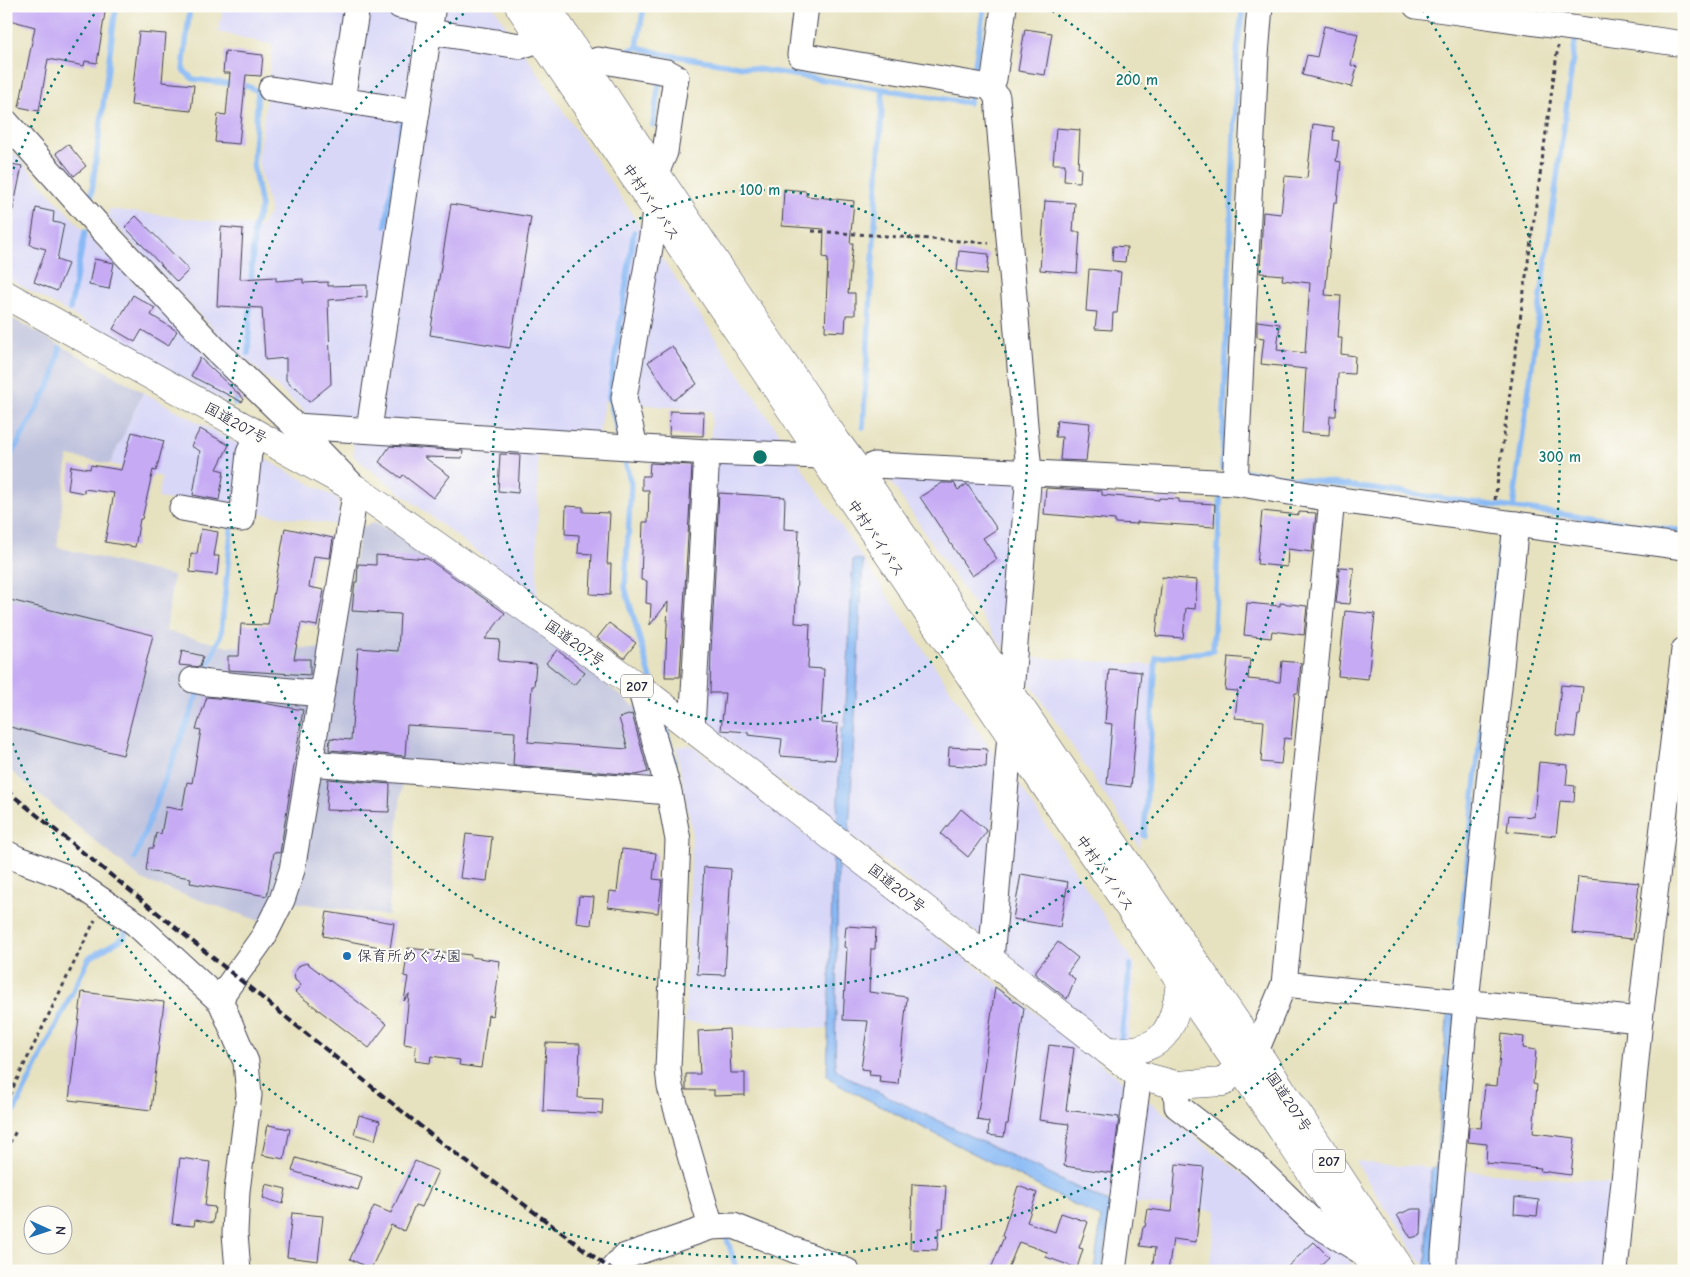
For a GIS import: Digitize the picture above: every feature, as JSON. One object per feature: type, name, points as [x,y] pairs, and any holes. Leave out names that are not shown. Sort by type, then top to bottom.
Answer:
[{"type":"highway","name":"中村バイパス","points":[[519,6],[655,209],[851,480],[1011,694],[1247,1059]]},
{"type":"highway","name":"中村バイパス","points":[[546,6],[656,173],[829,449]]},
{"type":"highway","name":"国道207号","points":[[6,295],[356,490],[640,688],[1139,1076],[1176,1085],[1222,1082],[1247,1059]]},
{"type":"highway","name":"中村バイパス","points":[[851,480],[1010,736],[1180,981],[1247,1059]]},
{"type":"highway","points":[[1108,1051],[1129,1052],[1147,1048],[1160,1040],[1170,1026],[1175,1012],[1180,981]]},
{"type":"highway","name":"国道207号","points":[[1247,1059],[1372,1263]]},
{"type":"highway","name":"国道207号","points":[[1247,1059],[1402,1271]]},
{"type":"street","points":[[342,100],[357,6]]},
{"type":"street","points":[[369,429],[432,12],[400,6]]},
{"type":"street","points":[[806,6],[800,55],[978,85],[997,97],[1029,472],[1011,694]]},
{"type":"street","points":[[978,85],[994,79],[1004,6]]},
{"type":"street","points":[[1230,475],[1260,6]]},
{"type":"street","points":[[1416,6],[1562,22],[1684,44]]},
{"type":"street","points":[[430,32],[521,46],[541,39]]},
{"type":"street","points":[[584,65],[598,60],[668,72],[676,77],[665,152],[656,173]]},
{"type":"street","points":[[271,89],[417,112]]},
{"type":"street","points":[[6,122],[97,224],[215,349],[295,426],[356,490],[292,870],[282,900],[264,936],[224,992],[222,1002],[246,1062],[250,1095],[237,1191],[235,1233],[238,1271]]},
{"type":"street","points":[[626,446],[624,398],[655,209]]},
{"type":"street","points":[[295,426],[369,429],[707,452],[829,449]]},
{"type":"street","points":[[182,508],[242,519],[249,453],[257,434]]},
{"type":"street","points":[[692,729],[707,452]]},
{"type":"street","points":[[851,480],[874,465],[1029,472],[1230,475],[1332,499],[1684,547]]},
{"type":"street","points":[[1247,1059],[1284,984],[1332,499]]},
{"type":"street","points":[[1444,1271],[1466,1002],[1516,524]]},
{"type":"street","points":[[1615,1271],[1640,1020],[1684,650]]},
{"type":"street","points":[[201,682],[321,694]]},
{"type":"street","points":[[640,688],[669,792],[678,840],[668,1069],[670,1087],[719,1227]]},
{"type":"street","points":[[991,960],[1010,736]]},
{"type":"street","points":[[310,762],[669,792]]},
{"type":"street","points":[[6,854],[69,878],[135,923],[222,1002]]},
{"type":"street","points":[[1284,984],[1640,1020]]},
{"type":"street","points":[[1113,1271],[1139,1076]]},
{"type":"street","points":[[1176,1085],[1178,1106],[1255,1166],[1313,1222],[1372,1263]]},
{"type":"street","points":[[611,1271],[623,1257],[719,1227],[734,1226],[847,1271]]},
{"type":"path","points":[[1496,500],[1562,22]]},
{"type":"path","points":[[812,231],[1009,244]]},
{"type":"path","points":[[6,1102],[104,902]]},
{"type":"path","points":[[6,1150],[16,1130]]},
{"type":"shaded area","points":[[224,6],[293,8],[293,6],[493,6],[997,759],[983,938],[696,716],[712,411],[604,401],[596,452],[538,447],[537,598],[354,457],[352,422],[311,417],[222,338],[108,217],[109,209],[260,227],[270,212],[258,161],[273,45],[218,32]]},
{"type":"shaded area","points":[[6,144],[89,237],[234,383],[227,403],[6,277]]},
{"type":"shaded area","points":[[6,315],[143,392],[110,464],[68,456],[57,547],[173,576],[166,631],[225,646],[339,649],[361,528],[374,522],[464,574],[642,712],[666,795],[403,775],[388,916],[273,899],[260,921],[142,880],[6,767]]},
{"type":"shaded area","points":[[143,392],[338,499],[339,525],[158,498],[162,477],[110,464]]},
{"type":"shaded area","points":[[872,454],[1021,464],[1004,650]]},
{"type":"shaded area","points":[[1026,657],[1153,665],[1140,848],[1024,674]]},
{"type":"shaded area","points":[[691,745],[1345,1254],[1357,1271],[1209,1271],[1216,1211],[1083,1198],[829,1070],[831,1029],[685,1022],[692,830],[676,747]]},
{"type":"shaded area","points":[[1014,776],[1135,964],[1128,1041],[1114,1043],[999,952]]},
{"type":"shaded area","points":[[1355,1161],[1620,1184],[1620,1271],[1432,1271],[1419,1260]]},
{"type":"water","points":[[853,559],[863,560],[849,833],[837,825],[841,728],[845,727]]},
{"type":"water","points":[[833,857],[838,861],[835,1068],[845,1076],[1111,1204],[1102,1271],[1094,1271],[1101,1218],[837,1084],[827,1076]]},
{"type":"water","points":[[1456,1005],[1436,1271],[1429,1271],[1426,1266],[1431,1169],[1436,1167],[1448,1007]]},
{"type":"building","points":[[6,6],[106,6],[97,63],[85,61],[84,66],[48,59],[39,111],[19,107],[35,27],[6,19]]},
{"type":"building","points":[[1324,26],[1358,34],[1351,65],[1357,67],[1352,87],[1302,75],[1307,55],[1317,57]]},
{"type":"building","points":[[1025,29],[1052,33],[1045,75],[1018,71]]},
{"type":"building","points":[[139,32],[166,34],[162,82],[194,85],[191,111],[131,105]]},
{"type":"building","points":[[225,51],[263,55],[261,76],[246,75],[239,144],[215,142],[218,114],[226,115],[230,73],[223,73]]},
{"type":"building","points":[[1313,124],[1334,127],[1333,140],[1339,141],[1336,161],[1341,162],[1337,202],[1334,202],[1325,295],[1341,296],[1338,338],[1342,338],[1341,354],[1355,356],[1354,374],[1338,373],[1336,416],[1330,416],[1329,435],[1302,433],[1306,369],[1261,364],[1264,338],[1257,337],[1257,321],[1280,324],[1277,350],[1305,353],[1310,283],[1282,280],[1283,275],[1260,273],[1263,212],[1281,214],[1285,176],[1307,178]]},
{"type":"building","points":[[1056,128],[1080,130],[1078,168],[1081,168],[1080,182],[1064,181],[1065,164],[1053,164]]},
{"type":"building","points":[[68,144],[86,166],[74,176],[56,153]]},
{"type":"building","points":[[6,163],[22,166],[13,210],[6,209]]},
{"type":"building","points":[[784,189],[806,191],[806,196],[854,201],[850,243],[853,243],[848,293],[855,293],[855,315],[846,315],[845,332],[825,331],[828,258],[823,257],[824,229],[782,226]]},
{"type":"building","points":[[1045,201],[1075,203],[1073,232],[1080,232],[1077,273],[1040,270]]},
{"type":"building","points":[[451,204],[531,217],[510,348],[430,335]]},
{"type":"building","points":[[36,208],[54,212],[53,222],[64,224],[57,260],[68,264],[57,291],[34,282],[46,249],[30,245]]},
{"type":"building","points":[[136,216],[189,270],[177,282],[125,227]]},
{"type":"building","points":[[221,227],[243,229],[240,279],[276,277],[276,281],[303,279],[303,283],[328,282],[328,286],[367,285],[367,297],[328,300],[331,384],[309,402],[296,387],[294,389],[286,380],[286,358],[265,360],[262,308],[217,306]]},
{"type":"building","points":[[1113,246],[1127,247],[1125,262],[1112,261]]},
{"type":"building","points":[[959,251],[989,254],[987,274],[957,271]]},
{"type":"building","points":[[94,259],[114,263],[109,289],[89,285]]},
{"type":"building","points":[[1089,269],[1121,272],[1117,313],[1113,313],[1112,330],[1095,329],[1097,312],[1086,311]]},
{"type":"building","points":[[133,295],[155,308],[151,315],[177,331],[168,346],[142,330],[135,342],[113,329]]},
{"type":"building","points":[[672,346],[697,384],[673,400],[648,362]]},
{"type":"building","points":[[200,358],[244,399],[242,402],[191,376]]},
{"type":"building","points":[[670,411],[704,412],[703,436],[669,435]]},
{"type":"building","points":[[1057,420],[1090,423],[1086,461],[1060,460],[1062,437],[1055,437]]},
{"type":"building","points":[[200,429],[229,445],[217,469],[224,471],[219,500],[193,495],[200,451],[191,446]]},
{"type":"building","points":[[132,432],[164,441],[156,471],[153,470],[142,519],[140,519],[135,547],[105,542],[114,493],[84,489],[84,493],[68,490],[71,466],[90,469],[91,465],[121,470]]},
{"type":"building","points":[[390,446],[463,451],[462,458],[424,457],[450,476],[433,498],[403,475],[401,478],[379,462]]},
{"type":"building","points":[[500,454],[520,455],[518,493],[498,491]]},
{"type":"building","points":[[650,463],[692,465],[680,677],[665,677],[668,602],[650,625],[651,604],[646,603],[647,581],[641,580],[643,522],[648,522],[649,490],[642,490],[642,476],[649,476]]},
{"type":"building","points":[[942,483],[954,483],[958,490],[967,484],[997,529],[983,538],[997,559],[972,576],[920,497]]},
{"type":"building","points":[[1046,488],[1102,491],[1102,495],[1159,500],[1159,498],[1179,499],[1179,502],[1215,504],[1214,527],[1137,522],[1137,524],[1115,523],[1115,520],[1044,514]]},
{"type":"building","points":[[719,493],[785,497],[784,529],[799,530],[795,623],[810,624],[808,668],[824,669],[821,723],[838,724],[835,760],[780,756],[782,739],[748,735],[748,732],[721,730],[725,693],[710,693]]},
{"type":"building","points":[[566,506],[583,507],[583,512],[610,513],[607,564],[611,564],[610,595],[590,594],[592,554],[578,553],[579,535],[565,534]]},
{"type":"building","points":[[1262,511],[1299,515],[1299,512],[1316,513],[1312,552],[1288,549],[1287,567],[1257,564]]},
{"type":"building","points":[[285,528],[333,538],[330,558],[314,556],[309,587],[324,590],[317,626],[301,623],[294,659],[310,659],[310,675],[228,670],[228,656],[239,656],[241,624],[268,625]]},
{"type":"building","points":[[201,529],[218,532],[214,556],[219,556],[217,575],[190,572],[191,553],[197,554]]},
{"type":"building","points":[[376,555],[428,559],[505,613],[485,639],[500,640],[498,661],[536,664],[534,686],[532,686],[528,742],[628,749],[619,718],[632,714],[648,772],[636,775],[513,765],[515,732],[407,725],[405,756],[329,750],[330,738],[351,740],[358,648],[398,651],[400,614],[352,611],[358,564],[376,565]]},
{"type":"building","points":[[1340,567],[1354,568],[1350,604],[1336,603]]},
{"type":"building","points":[[1162,577],[1197,580],[1195,609],[1186,608],[1183,638],[1156,636]]},
{"type":"building","points":[[6,599],[153,635],[123,755],[6,726]]},
{"type":"building","points":[[1247,603],[1280,606],[1280,603],[1307,606],[1304,635],[1272,631],[1271,638],[1244,635]]},
{"type":"building","points":[[1345,611],[1375,614],[1368,679],[1338,676]]},
{"type":"building","points":[[609,623],[636,643],[624,658],[597,638]]},
{"type":"building","points":[[557,650],[585,672],[574,685],[546,663]]},
{"type":"building","points":[[182,651],[203,656],[200,667],[179,665]]},
{"type":"building","points":[[1228,657],[1250,659],[1248,679],[1280,682],[1282,661],[1301,663],[1298,693],[1295,693],[1291,739],[1284,738],[1281,764],[1261,762],[1264,721],[1235,718],[1238,691],[1225,690]]},
{"type":"building","points":[[1109,669],[1141,672],[1131,787],[1107,784],[1112,724],[1105,723]]},
{"type":"building","points":[[1561,685],[1583,687],[1575,737],[1556,735]]},
{"type":"building","points":[[207,697],[257,702],[303,710],[280,853],[274,852],[267,896],[190,883],[191,878],[146,871],[149,848],[153,848],[156,833],[161,834],[166,807],[182,810],[187,782],[192,783],[201,730],[196,729]]},
{"type":"building","points":[[949,747],[987,749],[986,767],[948,765]]},
{"type":"building","points":[[1539,762],[1568,765],[1566,785],[1575,786],[1574,802],[1560,801],[1556,836],[1507,831],[1509,815],[1534,817]]},
{"type":"building","points":[[328,779],[390,784],[389,812],[326,810]]},
{"type":"building","points":[[961,809],[987,831],[968,857],[941,834]]},
{"type":"building","points":[[466,834],[492,837],[487,881],[460,878]]},
{"type":"building","points":[[622,849],[656,853],[653,879],[662,880],[658,913],[608,907],[610,891],[617,892]]},
{"type":"building","points":[[704,867],[731,869],[725,975],[697,974]]},
{"type":"building","points":[[1021,874],[1068,882],[1060,927],[1013,919]]},
{"type":"building","points":[[1578,877],[1639,883],[1633,939],[1572,933]]},
{"type":"building","points":[[579,896],[594,897],[591,925],[576,923]]},
{"type":"building","points":[[327,912],[394,923],[390,949],[323,936]]},
{"type":"building","points":[[846,926],[876,928],[875,949],[871,949],[869,992],[907,997],[898,1084],[879,1082],[880,1076],[869,1075],[870,1070],[861,1069],[868,1021],[843,1020],[847,948],[844,947]]},
{"type":"building","points":[[1058,942],[1078,958],[1067,973],[1075,979],[1067,999],[1034,973]]},
{"type":"building","points":[[408,948],[471,955],[471,957],[500,961],[493,1016],[488,1015],[481,1068],[459,1065],[460,1060],[431,1056],[430,1063],[415,1061],[416,1046],[404,1044],[409,994],[404,1001],[408,977],[404,976]]},
{"type":"building","points":[[307,963],[387,1024],[369,1048],[295,992],[301,985],[295,980],[294,973],[300,965]]},
{"type":"building","points":[[995,987],[1024,1008],[1008,1124],[1006,1124],[1004,1137],[988,1135],[989,1122],[977,1120]]},
{"type":"building","points":[[82,992],[164,1002],[151,1110],[69,1100]]},
{"type":"building","points":[[729,1029],[731,1073],[745,1073],[745,1095],[714,1096],[714,1090],[686,1090],[686,1074],[700,1074],[698,1031]]},
{"type":"building","points":[[1502,1034],[1524,1037],[1523,1048],[1536,1050],[1533,1084],[1537,1085],[1533,1133],[1575,1138],[1571,1175],[1540,1171],[1541,1168],[1486,1163],[1487,1144],[1468,1142],[1469,1127],[1481,1128],[1485,1085],[1497,1086]]},
{"type":"building","points":[[546,1043],[580,1044],[578,1098],[603,1099],[602,1114],[543,1111]]},
{"type":"building","points":[[1049,1045],[1074,1048],[1066,1110],[1119,1117],[1112,1173],[1064,1166],[1069,1124],[1039,1120]]},
{"type":"building","points":[[359,1115],[380,1121],[375,1140],[354,1134]]},
{"type":"building","points":[[268,1125],[290,1129],[284,1159],[262,1155]]},
{"type":"building","points":[[180,1158],[210,1162],[205,1206],[215,1207],[213,1223],[195,1220],[194,1226],[172,1224]]},
{"type":"building","points":[[296,1158],[362,1177],[358,1190],[292,1171]]},
{"type":"building","points":[[415,1161],[438,1171],[422,1207],[415,1205],[404,1231],[391,1225],[371,1269],[350,1259],[374,1206],[391,1213]]},
{"type":"building","points":[[1176,1164],[1204,1167],[1196,1242],[1173,1239],[1168,1271],[1152,1271],[1155,1248],[1140,1246],[1143,1227],[1145,1227],[1148,1209],[1172,1212]]},
{"type":"building","points":[[266,1184],[286,1189],[283,1204],[263,1198]]},
{"type":"building","points":[[912,1184],[946,1186],[943,1228],[939,1228],[937,1250],[910,1249]]},
{"type":"building","points":[[1018,1186],[1037,1193],[1027,1222],[1055,1232],[1061,1213],[1088,1222],[1079,1248],[1083,1249],[1077,1268],[1046,1257],[1047,1252],[1019,1242],[1007,1271],[990,1271],[1004,1237],[1002,1236]]},
{"type":"building","points":[[1515,1197],[1539,1200],[1537,1216],[1514,1214]]},
{"type":"building","points":[[1412,1209],[1422,1209],[1421,1235],[1411,1238],[1397,1215]]},
{"type":"building","points":[[292,1213],[323,1216],[318,1261],[287,1257]]},
{"type":"building","points":[[1314,1242],[1329,1257],[1314,1271],[1283,1271]]},
{"type":"waterway","points":[[91,198],[116,6]]},
{"type":"waterway","points":[[190,6],[183,70],[193,79],[247,86],[258,91],[253,164],[261,207],[254,228],[251,286]]},
{"type":"waterway","points":[[644,6],[637,47],[663,54],[969,103],[971,91]]},
{"type":"waterway","points":[[973,79],[984,6]]},
{"type":"waterway","points":[[1230,469],[1222,468],[1237,52],[1243,6]]},
{"type":"waterway","points":[[363,10],[398,16]]},
{"type":"waterway","points":[[1513,508],[1576,35]]},
{"type":"waterway","points":[[620,52],[637,47]]},
{"type":"waterway","points":[[653,125],[660,76]]},
{"type":"waterway","points":[[863,427],[883,89]]},
{"type":"waterway","points":[[386,225],[402,124]]},
{"type":"waterway","points":[[70,309],[85,232]]},
{"type":"waterway","points":[[620,441],[609,397],[634,232]]},
{"type":"waterway","points":[[248,353],[250,300]]},
{"type":"waterway","points":[[6,471],[11,456],[53,378],[60,348]]},
{"type":"waterway","points":[[235,404],[236,389]]},
{"type":"waterway","points":[[623,453],[631,484],[625,587],[653,686]]},
{"type":"waterway","points":[[1242,471],[1684,531]]},
{"type":"waterway","points":[[1144,836],[1156,658],[1213,651],[1221,487]]},
{"type":"waterway","points":[[204,677],[221,634],[232,522]]},
{"type":"waterway","points":[[1454,993],[1501,535]]},
{"type":"waterway","points":[[135,858],[200,688]]},
{"type":"waterway","points":[[665,725],[674,764]]},
{"type":"waterway","points":[[6,1128],[89,958],[125,937],[125,929]]},
{"type":"waterway","points":[[1121,1039],[1130,965]]},
{"type":"waterway","points":[[725,1232],[737,1271]]},
{"type":"railway","points":[[6,790],[435,1138],[613,1271]]},
{"type":"place","name":"保育所めぐみ園","points":[[347,956]]}]
